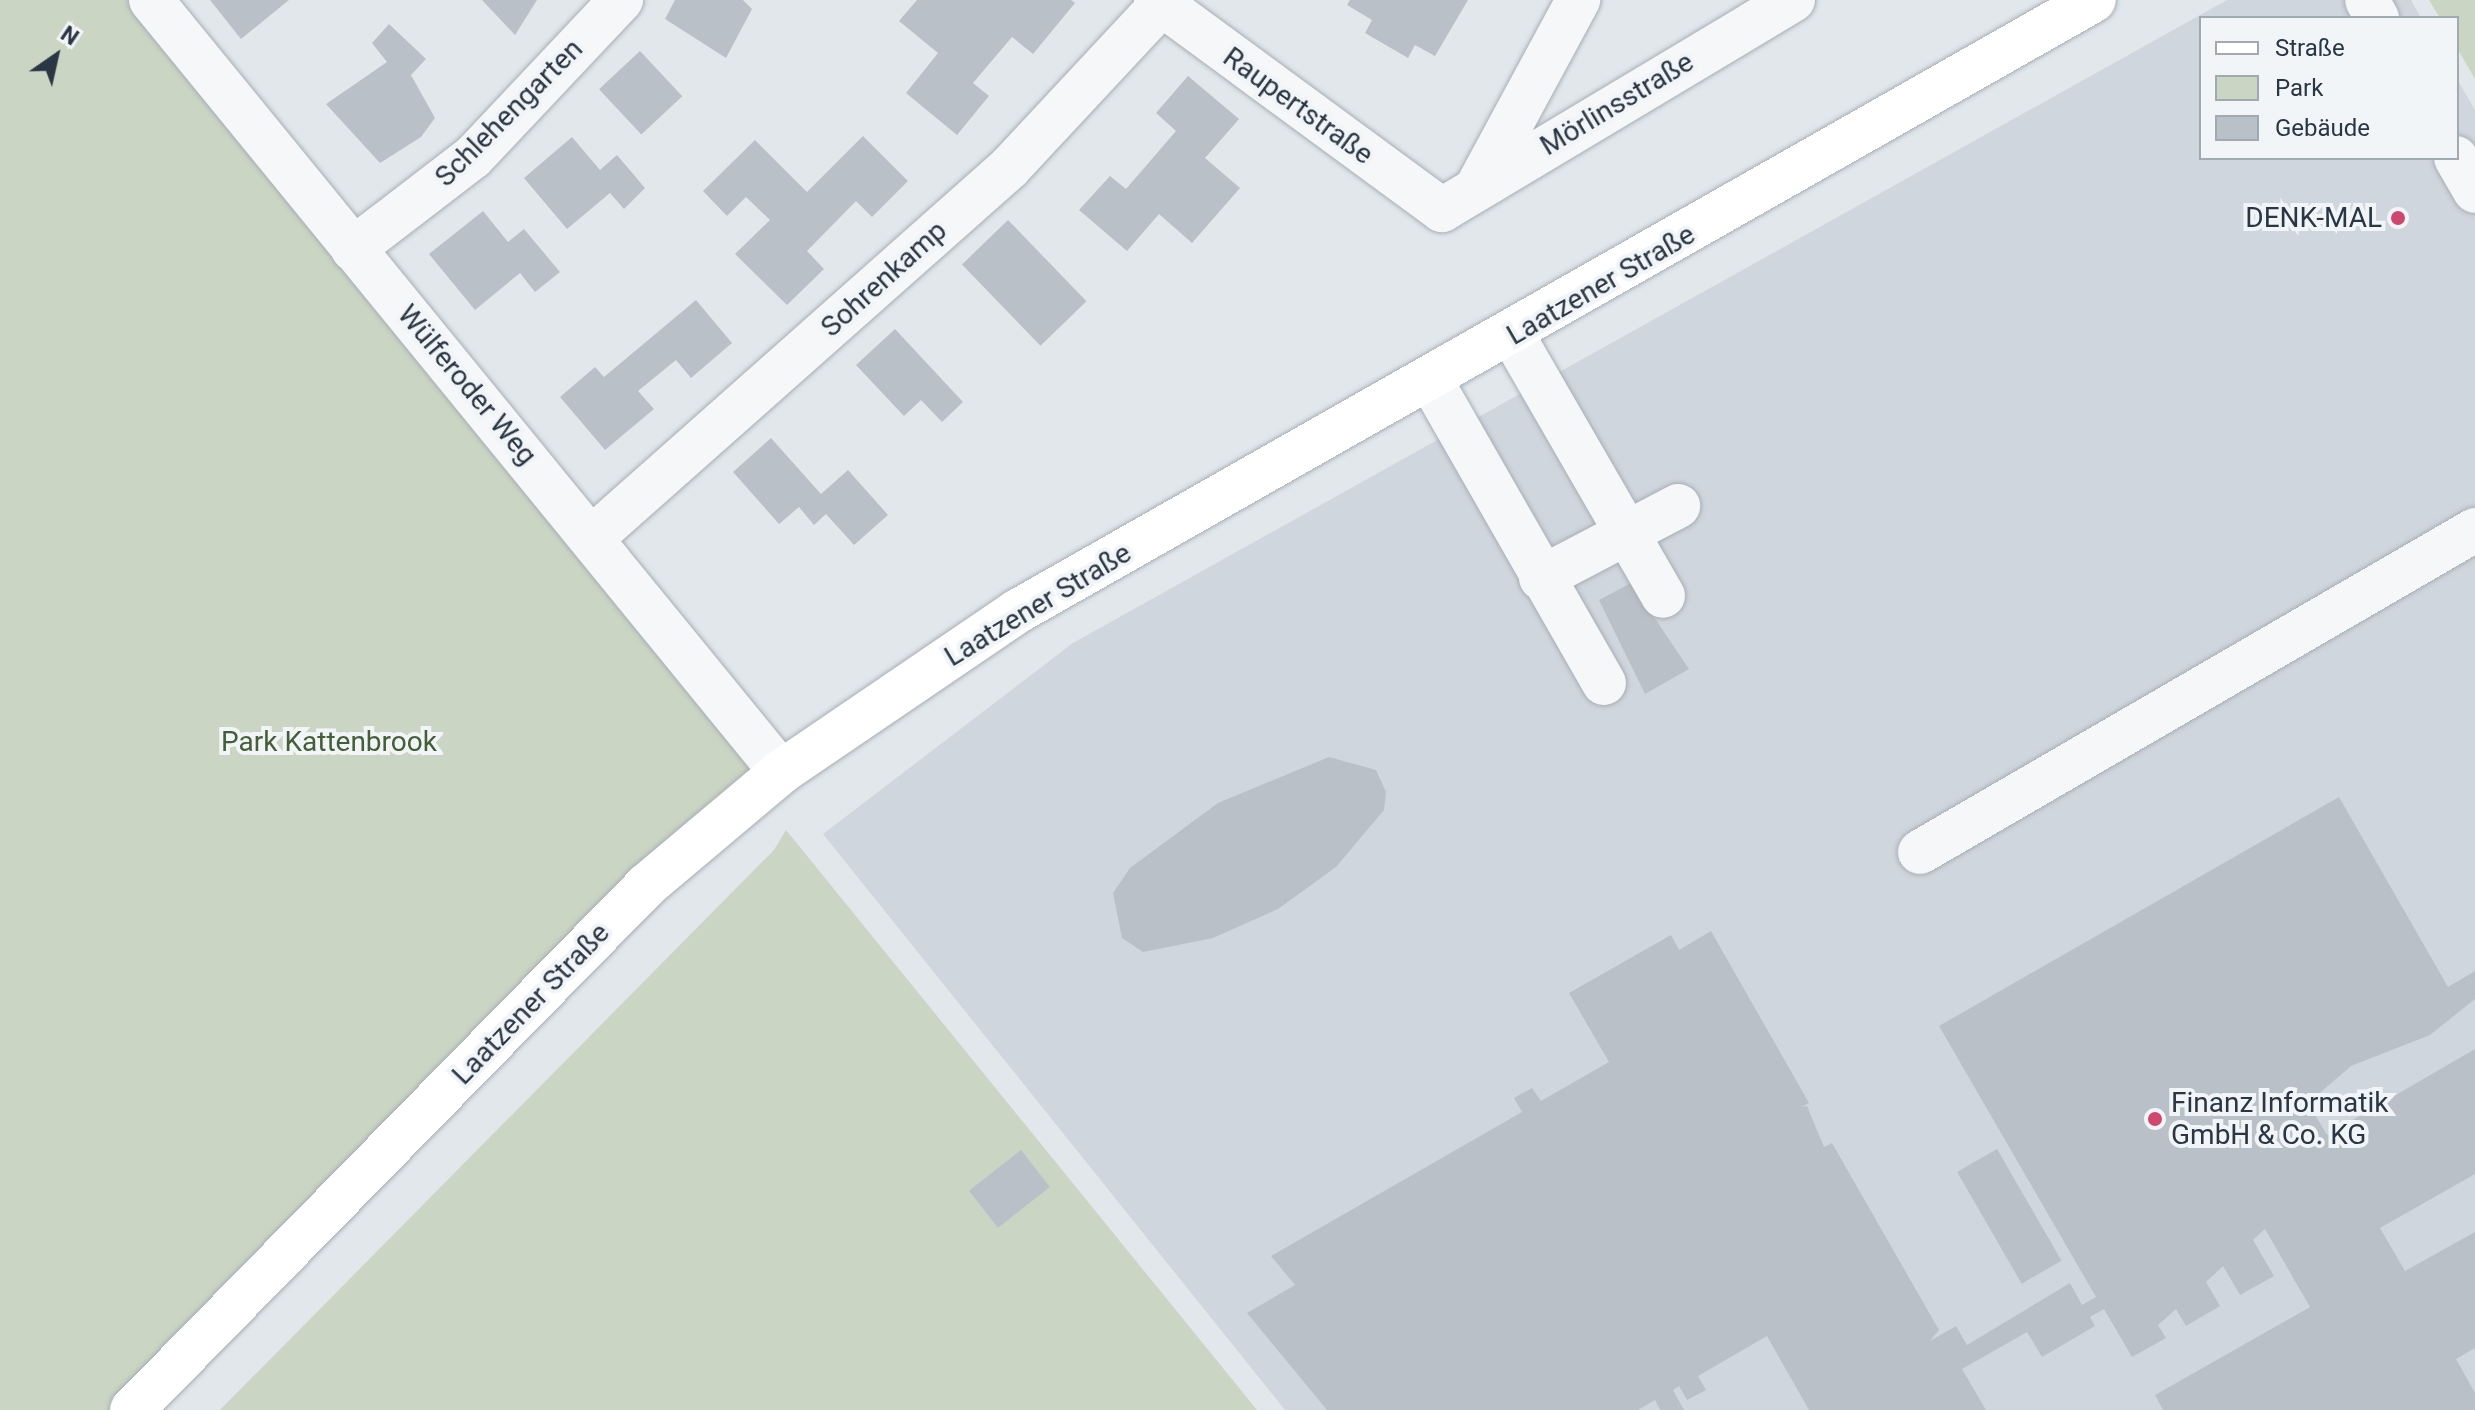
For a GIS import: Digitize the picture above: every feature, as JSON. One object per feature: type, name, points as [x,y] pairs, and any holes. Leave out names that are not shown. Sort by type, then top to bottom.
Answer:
[{"type":"main road","name":"Laatzener Straße","points":[[132,1410],[647,885],[781,772],[1018,611],[1513,336],[2094,0]]},
{"type":"street","name":"Wülferoder Weg","points":[[151,0],[353,249],[594,536],[781,772]]},
{"type":"street","name":"Schlehengarten","points":[[353,249],[473,157],[621,0]]},
{"type":"street","points":[[1459,201],[1578,0]]},
{"type":"street","name":"Mörlinsstraße","points":[[1459,201],[1793,0]]},
{"type":"street","name":"Raupertstraße","points":[[1158,3],[1459,201]]},
{"type":"street","name":"Sohrenkamp","points":[[594,536],[1009,168],[1158,3]]},
{"type":"street","points":[[2457,160],[2475,191]]},
{"type":"street","points":[[1513,336],[1663,596]]},
{"type":"street","points":[[1431,381],[1541,578],[1604,683]]},
{"type":"street","points":[[1541,578],[1678,506]]},
{"type":"street","points":[[1920,852],[2475,530]]},
{"type":"shaded area","points":[[2227,0],[2411,0],[2420,16],[2199,16],[2199,160],[2459,160],[2459,82],[2475,110],[2475,1410],[1285,1410],[823,834],[1073,643]]},
{"type":"green space","name":"Park Kattenbrook","points":[[0,0],[139,0],[781,772],[132,1410],[0,1410]]},
{"type":"green space","points":[[2429,0],[2475,0],[2475,79],[2459,51],[2459,16],[2439,16]]},
{"type":"green space","points":[[786,830],[1257,1410],[220,1410],[774,850]]},
{"type":"building","points":[[210,0],[289,0],[241,39]]},
{"type":"building","points":[[482,0],[537,0],[515,35]]},
{"type":"building","points":[[675,0],[743,0],[752,9],[726,58],[665,19]]},
{"type":"building","points":[[917,0],[1071,0],[1075,3],[1033,54],[1012,37],[973,83],[989,96],[957,135],[906,93],[938,53],[899,21]]},
{"type":"building","points":[[1350,0],[1468,0],[1435,56],[1415,45],[1408,58],[1365,33],[1372,20],[1347,5]]},
{"type":"building","points":[[389,24],[426,59],[411,75],[435,118],[421,137],[380,163],[326,104],[387,62],[372,43]]},
{"type":"building","points":[[640,51],[682,96],[641,135],[599,89]]},
{"type":"building","points":[[1188,76],[1239,119],[1205,158],[1240,188],[1192,243],[1159,214],[1127,251],[1079,210],[1110,176],[1126,189],[1176,131],[1156,113]]},
{"type":"building","points":[[863,136],[908,181],[872,217],[856,201],[807,251],[824,269],[787,305],[735,254],[770,220],[746,197],[727,216],[703,191],[755,140],[807,192]]},
{"type":"building","points":[[572,137],[600,170],[617,155],[645,188],[624,209],[610,193],[567,229],[524,178]]},
{"type":"building","points":[[483,211],[508,242],[524,229],[560,272],[535,292],[520,273],[475,310],[429,254]]},
{"type":"building","points":[[1008,220],[1086,301],[1040,346],[962,264]]},
{"type":"building","points":[[696,300],[732,343],[691,378],[676,360],[638,391],[654,409],[605,450],[560,397],[595,367],[604,377]]},
{"type":"building","points":[[895,329],[963,402],[942,422],[921,400],[904,416],[856,365]]},
{"type":"building","points":[[771,438],[821,494],[848,470],[888,515],[854,545],[826,514],[814,525],[799,507],[779,524],[733,472]]},
{"type":"building","points":[[1631,583],[1689,669],[1645,694],[1599,600]]},
{"type":"building","points":[[1329,757],[1376,770],[1386,792],[1384,810],[1336,867],[1278,909],[1213,938],[1143,952],[1122,938],[1113,893],[1130,868],[1218,803]]},
{"type":"building","points":[[2339,797],[2448,987],[2475,971],[2475,999],[2430,1035],[2351,1066],[2308,1103],[2327,1135],[2475,1049],[2475,1174],[2380,1228],[2405,1271],[2475,1232],[2475,1348],[2456,1359],[2475,1393],[2475,1410],[2163,1410],[2155,1395],[2310,1307],[2265,1229],[2253,1240],[2274,1276],[2240,1295],[2223,1266],[2206,1282],[2220,1306],[2186,1326],[2176,1309],[2158,1325],[2166,1338],[2132,1357],[2104,1309],[2090,1317],[2095,1326],[2042,1357],[2027,1332],[1962,1369],[1986,1410],[1809,1410],[1767,1336],[1698,1376],[1706,1390],[1687,1400],[1679,1386],[1673,1390],[1684,1410],[1660,1410],[1655,1400],[1638,1410],[1327,1410],[1247,1313],[1295,1285],[1271,1256],[1522,1112],[1514,1098],[1532,1088],[1541,1101],[1609,1062],[1569,993],[1671,935],[1679,950],[1711,931],[1809,1103],[1801,1107],[1807,1106],[1824,1147],[1832,1143],[1939,1330],[1930,1341],[1956,1326],[1967,1345],[2070,1283],[2082,1305],[2096,1297],[1939,1026]]},
{"type":"building","points":[[1997,1149],[2062,1261],[2022,1284],[1957,1172]]},
{"type":"building","points":[[1021,1150],[1050,1187],[998,1228],[969,1191]]},
{"type":"place","name":"DENK-MAL","points":[[2398,218]]},
{"type":"place","name":"Finanz Informatik GmbH & Co. KG","points":[[2155,1119]]}]
